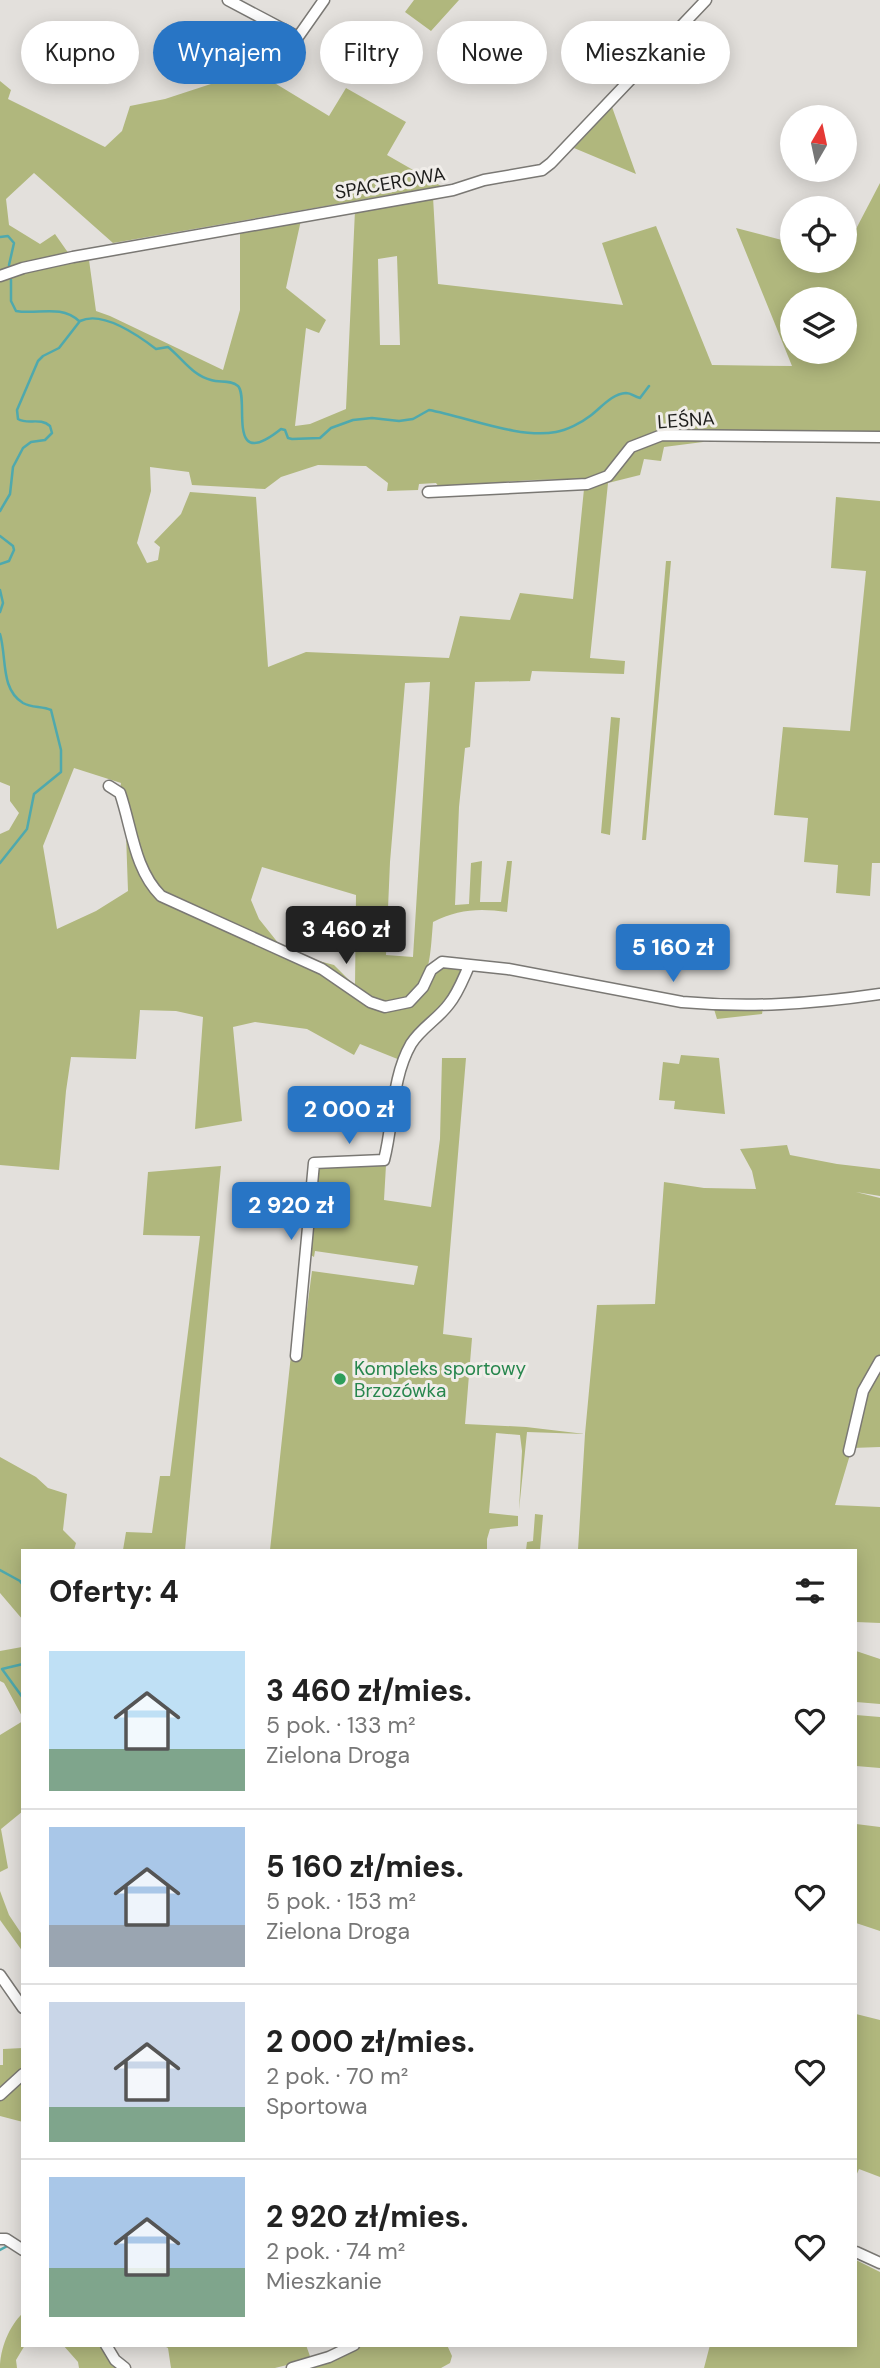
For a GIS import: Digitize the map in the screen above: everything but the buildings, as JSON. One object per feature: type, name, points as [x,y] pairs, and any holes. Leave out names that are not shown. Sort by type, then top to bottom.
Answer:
[{"type":"street","points":[[228,0],[298,37],[324,0]]},
{"type":"street","name":"SPACEROWA","points":[[0,276],[23,268],[143,244],[453,190],[484,180],[545,169],[706,0]]},
{"type":"street","name":"LEŚNA","points":[[428,492],[587,484],[608,476],[631,447],[662,435],[880,437]]},
{"type":"street","points":[[109,786],[120,793],[138,859],[145,877],[160,896],[322,969],[370,1002],[385,1007],[409,1002],[423,987],[431,970],[442,962],[508,969],[682,1002],[708,1004],[761,1006],[880,994]]},
{"type":"street","points":[[296,1356],[314,1163],[384,1160],[398,1077],[404,1058],[421,1031],[448,1006],[469,966]]},
{"type":"street","points":[[849,1451],[863,1391],[880,1361]]},
{"type":"street","points":[[0,1975],[21,2005]]},
{"type":"street","points":[[0,2095],[21,2076]]},
{"type":"street","points":[[3,2239],[21,2249]]},
{"type":"street","points":[[857,2252],[880,2263]]},
{"type":"street","points":[[107,2347],[115,2360],[125,2368]]},
{"type":"street","points":[[292,2368],[329,2357],[350,2347]]},
{"type":"green space","points":[[414,0],[459,0],[437,21],[431,31],[423,25],[423,21],[417,21],[405,12]]},
{"type":"green space","points":[[0,81],[11,90],[8,99],[105,147],[122,131],[130,106],[165,99],[211,84],[276,84],[329,116],[346,88],[406,122],[387,155],[441,186],[113,243],[34,173],[6,199],[9,225],[40,244],[55,234],[69,254],[22,272],[89,260],[96,311],[223,370],[240,310],[240,230],[301,220],[286,288],[326,320],[319,333],[306,328],[295,426],[310,424],[346,409],[355,210],[433,197],[438,284],[623,305],[602,243],[656,226],[712,365],[857,364],[857,287],[780,287],[780,336],[736,228],[780,240],[780,273],[857,273],[857,227],[880,183],[880,434],[659,433],[629,445],[607,473],[587,479],[439,487],[436,483],[419,484],[418,490],[387,491],[388,483],[366,466],[318,465],[281,477],[265,489],[192,485],[189,472],[150,467],[151,491],[137,543],[147,563],[158,560],[160,547],[154,542],[181,514],[190,492],[256,497],[268,667],[306,652],[449,658],[460,616],[510,620],[520,593],[573,599],[584,489],[608,482],[632,450],[664,437],[707,438],[703,442],[664,447],[661,461],[644,459],[640,475],[608,483],[590,658],[625,661],[624,674],[532,671],[530,681],[475,682],[470,747],[465,748],[459,807],[455,905],[469,904],[471,863],[482,861],[480,902],[501,902],[507,861],[512,861],[507,912],[469,911],[451,914],[433,922],[428,966],[418,987],[397,1002],[380,1009],[395,1010],[411,1004],[433,971],[441,965],[458,966],[461,971],[451,996],[400,1060],[360,1044],[354,1055],[307,1029],[255,1022],[233,1027],[242,1121],[195,1129],[203,1017],[176,1011],[140,1010],[136,1059],[71,1057],[59,1170],[0,1165],[0,834],[9,830],[19,813],[10,801],[10,786],[0,782],[0,279],[6,269],[0,271]],"holes":[[[397,256],[400,345],[380,345],[378,259]],[[430,682],[413,957],[386,955],[390,862],[405,683]],[[74,768],[121,783],[119,796],[126,834],[128,891],[96,911],[57,929],[43,846]],[[262,867],[356,895],[355,986],[334,965],[296,955],[279,944],[259,919],[251,900]]]},
{"type":"green space","points":[[612,107],[636,174],[574,148]]},
{"type":"green space","points":[[836,497],[880,501],[880,863],[872,863],[870,896],[836,893],[838,865],[804,862],[808,818],[774,815],[783,727],[850,731],[866,571],[831,568]]},
{"type":"green space","points":[[666,561],[671,561],[646,840],[642,840]]},
{"type":"green space","points":[[611,717],[620,718],[610,835],[601,833]]},
{"type":"green space","points":[[714,1009],[763,1009],[762,1014],[717,1019]]},
{"type":"green space","points":[[681,1055],[719,1058],[725,1114],[674,1109],[675,1101],[659,1100],[663,1062],[679,1064]]},
{"type":"green space","points":[[442,1058],[466,1058],[443,1334],[472,1338],[465,1424],[585,1434],[527,1432],[519,1510],[522,1451],[520,1435],[496,1433],[489,1513],[518,1516],[518,1526],[490,1529],[487,1549],[270,1549],[291,1355],[301,1355],[312,1271],[414,1285],[418,1266],[315,1251],[314,1257],[309,1254],[317,1167],[386,1165],[384,1200],[431,1207],[440,1139]]},
{"type":"green space","points":[[787,1145],[790,1155],[880,1169],[880,1196],[856,1192],[880,1198],[880,1447],[852,1448],[835,1505],[880,1507],[880,1623],[857,1622],[857,1549],[578,1549],[597,1305],[655,1304],[664,1182],[704,1188],[756,1189],[752,1171],[740,1149]]},
{"type":"green space","points":[[221,1166],[185,1549],[123,1549],[126,1532],[152,1533],[160,1476],[170,1476],[200,1236],[143,1235],[148,1172]]},
{"type":"green space","points":[[0,1457],[36,1477],[48,1488],[67,1494],[63,1530],[76,1543],[74,1549],[21,1549],[21,1618],[0,1593]]},
{"type":"green space","points":[[535,1514],[543,1515],[540,1549],[526,1549],[527,1542],[533,1541]]},
{"type":"green space","points":[[21,1647],[21,1714],[4,1683],[0,1681],[0,1651]]},
{"type":"green space","points":[[857,1651],[880,1659],[880,1704],[857,1702]]},
{"type":"green space","points":[[857,1715],[880,1717],[880,1768],[857,1766]]},
{"type":"green space","points":[[21,1722],[21,1813],[1,1829],[8,1868],[0,1872],[0,1735]]},
{"type":"green space","points":[[857,1824],[880,1827],[880,1931],[857,1923]]},
{"type":"green space","points":[[0,1891],[9,1915],[21,1933],[21,1949],[0,1920]]},
{"type":"green space","points":[[857,2014],[880,2020],[880,2177],[859,2169],[857,2174]]},
{"type":"green space","points":[[21,2048],[21,2121],[0,2116],[0,2065],[3,2065],[3,2049]]},
{"type":"green space","points":[[857,2260],[880,2272],[880,2368],[704,2368],[709,2347],[857,2347]]},
{"type":"green space","points":[[21,2315],[21,2347],[24,2347],[16,2360],[17,2368],[0,2368],[6,2338]]},
{"type":"green space","points":[[65,2347],[102,2347],[119,2368],[79,2368],[78,2362]]},
{"type":"green space","points":[[166,2347],[307,2347],[311,2359],[275,2368],[171,2368]]},
{"type":"green space","points":[[358,2347],[448,2347],[452,2356],[450,2363],[441,2368],[308,2368],[343,2357]]},
{"type":"waterway","points":[[0,237],[8,236],[14,243],[9,265]]},
{"type":"waterway","points":[[11,280],[11,301],[16,311],[57,311],[79,321]]},
{"type":"waterway","points":[[0,511],[10,494],[13,467],[23,448],[31,442],[45,440],[52,433],[46,423],[18,419],[17,410],[38,361],[59,348],[80,321],[89,319],[99,319],[120,326],[156,349],[168,347],[204,378],[238,386],[241,393],[243,429],[246,438],[252,443],[264,441],[281,429],[292,439],[320,438],[331,428],[353,420],[372,418],[399,421],[413,419],[429,410],[510,430],[556,432],[582,421],[616,396],[628,393],[640,398],[649,386]]},
{"type":"waterway","points":[[0,536],[13,546],[14,550],[9,561],[0,564]]},
{"type":"waterway","points":[[0,590],[3,603],[0,612]]},
{"type":"waterway","points":[[0,634],[7,681],[11,690],[23,703],[51,710],[61,750],[61,772],[34,794],[27,829],[0,863]]},
{"type":"waterway","points":[[0,1570],[21,1582]]},
{"type":"waterway","points":[[21,1664],[2,1669],[21,1695]]},
{"type":"waterway","points":[[0,2250],[11,2244]]},
{"type":"place","name":"Kompleks sportowy Brzozówka","points":[[340,1379]]}]
